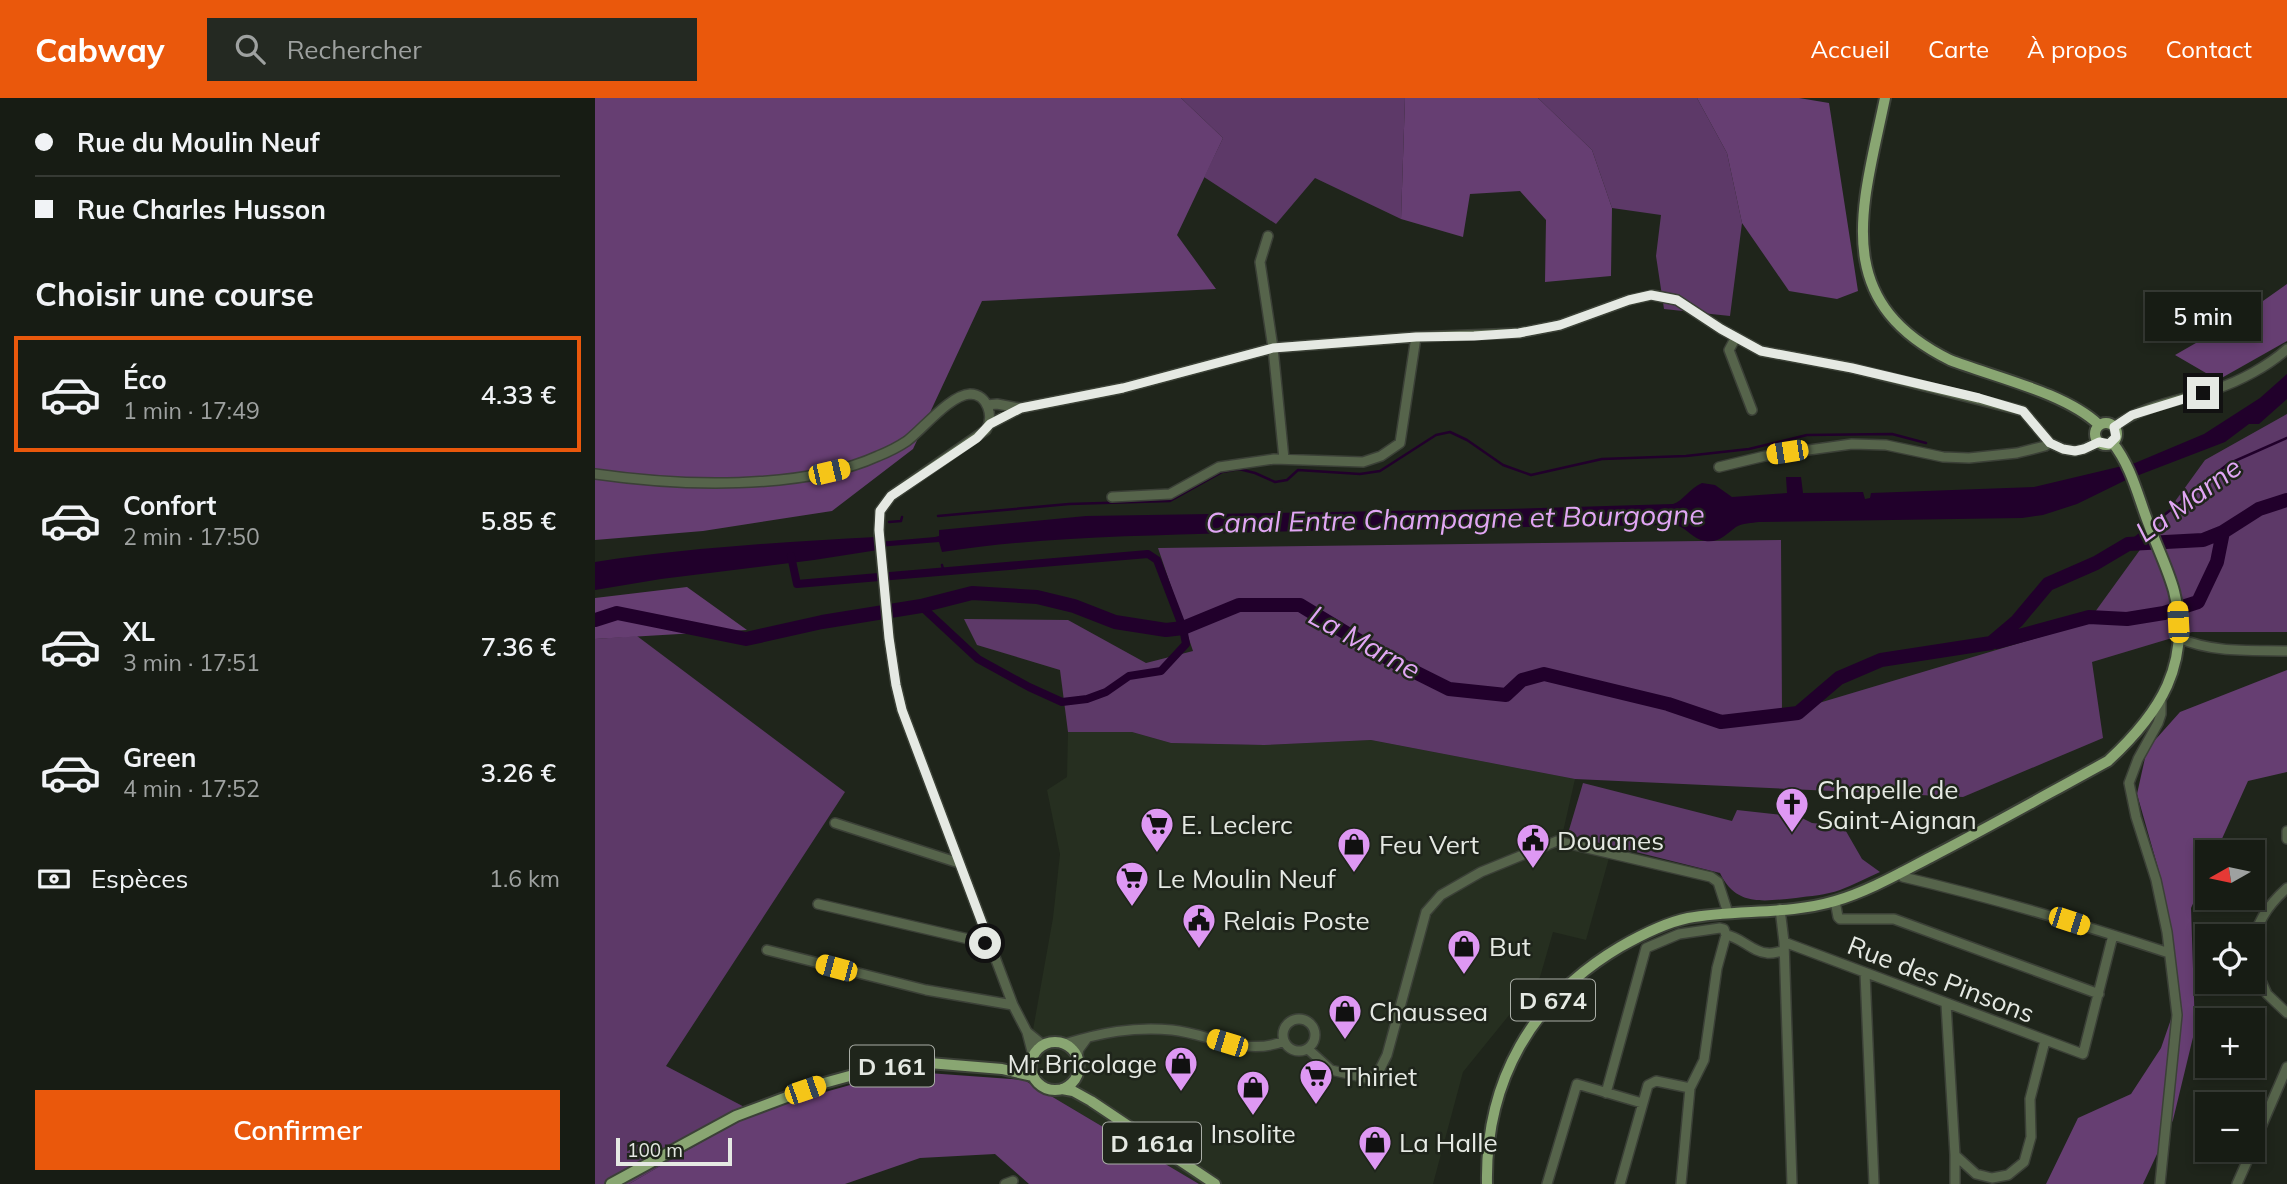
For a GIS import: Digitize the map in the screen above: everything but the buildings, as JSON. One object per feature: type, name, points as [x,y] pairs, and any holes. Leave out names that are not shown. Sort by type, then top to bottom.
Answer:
[{"type":"main road","points":[[1885,98],[1864,206],[1861,236],[1870,278],[1889,313],[1912,338],[1935,353],[2067,402],[2099,425]]},
{"type":"main road","points":[[2106,423],[2114,427],[2116,437],[2112,442],[2099,442],[2095,432],[2099,425],[2106,423]]},
{"type":"main road","name":"D 674","points":[[1487,1184],[1492,1126],[1502,1084],[1518,1048],[1556,996],[1590,967],[1646,933],[1679,920],[1728,913],[1794,909],[1835,901],[1883,881],[2108,761],[2132,739],[2161,701],[2170,680],[2179,638],[2178,607],[2134,481],[2112,442]]},
{"type":"main road","points":[[1002,1069],[1032,1059],[1043,1045],[1050,1042],[1064,1044],[1077,1057],[1076,1077],[1062,1089],[1048,1089],[1033,1076],[1032,1059]]},
{"type":"main road","name":"D 161","points":[[611,1184],[736,1116],[843,1077],[884,1067],[914,1064],[1002,1069],[1033,1076]]},
{"type":"main road","name":"D 161a","points":[[1076,1077],[1091,1101]]},
{"type":"main road","name":"D 161a","points":[[1062,1089],[1069,1089],[1091,1101],[1215,1184]]},
{"type":"street","points":[[1268,236],[1260,262],[1273,348],[1284,459]]},
{"type":"street","points":[[1032,1059],[1027,1032],[1013,1005],[902,710],[889,638],[879,532],[880,511],[891,496],[977,438],[990,424],[1021,408],[1123,388],[1273,348],[1416,337],[1519,333],[1560,325],[1629,300],[1651,295],[1677,300],[1761,351],[1852,368],[2023,411],[2050,443],[2063,449],[2075,451],[2099,442]]},
{"type":"street","points":[[1112,497],[1170,494],[1219,467],[1284,459],[1363,462],[1381,456],[1400,443],[1416,337]]},
{"type":"street","points":[[1735,337],[1729,350],[1752,410]]},
{"type":"street","points":[[2114,427],[2132,415],[2220,388],[2271,361],[2287,349]]},
{"type":"street","points":[[595,474],[639,480],[697,482],[761,481],[820,474],[862,463],[891,450],[913,436],[949,404],[963,396],[974,394],[987,405],[990,424]]},
{"type":"street","points":[[987,405],[1021,408]]},
{"type":"street","points":[[1719,467],[1766,456],[1852,444],[1887,445],[1943,457],[1969,458],[2017,453],[2050,443]]},
{"type":"street","points":[[2179,638],[2197,646],[2221,649],[2287,651]]},
{"type":"street","points":[[2160,1184],[2176,1015],[2169,953],[2156,880],[2136,817],[2129,783],[2137,759],[2158,723],[2161,701]]},
{"type":"street","points":[[835,823],[959,863]]},
{"type":"street","points":[[2287,831],[2287,839]]},
{"type":"street","points":[[1308,1049],[1331,1070],[1366,1078],[1377,1075],[1387,1055],[1426,912],[1441,895],[1481,872],[1557,841],[1711,877],[1717,882],[1728,913]]},
{"type":"street","points":[[1901,872],[1903,877],[1959,889],[2169,953]]},
{"type":"street","points":[[2258,924],[2272,902],[2287,888]]},
{"type":"street","points":[[1835,901],[1840,919],[1894,919],[2099,994],[2113,935]]},
{"type":"street","points":[[818,904],[990,944]]},
{"type":"street","points":[[1780,909],[1784,946],[1791,1184]]},
{"type":"street","name":"Rue des Pinsons","points":[[1606,1093],[1646,948],[1679,934],[1720,928],[1724,929],[1726,935],[1767,953],[1784,946],[1865,973],[2083,1054],[2099,994]]},
{"type":"street","points":[[1681,1184],[1690,1088],[1703,1060],[1717,968],[1726,935]]},
{"type":"street","points":[[767,950],[926,990],[1013,1005]]},
{"type":"street","points":[[1865,973],[1874,1184]]},
{"type":"street","points":[[2265,990],[2287,1013]]},
{"type":"street","points":[[1946,1004],[1955,1184]]},
{"type":"street","points":[[1295,1019],[1305,1020],[1314,1027],[1313,1045],[1308,1049],[1293,1051],[1284,1041],[1286,1025],[1295,1019]]},
{"type":"street","points":[[1064,1044],[1111,1031],[1152,1029],[1173,1030],[1242,1047],[1255,1048],[1284,1041]]},
{"type":"street","points":[[1027,1032],[1043,1045]]},
{"type":"street","points":[[1077,1057],[1087,1038]]},
{"type":"street","points":[[1955,1155],[1976,1174],[1992,1178],[2008,1175],[2024,1162],[2031,1137],[2030,1099],[2045,1041]]},
{"type":"street","points":[[2265,1119],[2287,1067]]},
{"type":"street","points":[[1620,1184],[1648,1085],[1656,1081],[1690,1088]]},
{"type":"street","points":[[1547,1184],[1577,1084],[1642,1103]]},
{"type":"street","points":[[2237,1184],[2246,1162]]},
{"type":"shaded area","points":[[595,98],[1181,98],[1223,138],[1177,235],[1216,289],[982,301],[913,449],[832,511],[703,531],[595,540]]},
{"type":"shaded area","points":[[1181,98],[1405,98],[1401,219],[1315,178],[1276,224],[1204,177],[1223,138]]},
{"type":"shaded area","points":[[1405,98],[1538,98],[1592,150],[1612,208],[1611,276],[1545,282],[1546,220],[1520,191],[1470,194],[1463,237],[1401,219]]},
{"type":"shaded area","points":[[1538,98],[1697,98],[1727,153],[1742,223],[1730,316],[1664,309],[1656,256],[1661,215],[1612,208],[1592,150]]},
{"type":"shaded area","points":[[1697,98],[1799,98],[1829,103],[1858,291],[1837,299],[1789,291],[1742,223],[1727,153]]},
{"type":"shaded area","points":[[2287,284],[2287,341],[2218,380],[2175,355],[2236,320]]},
{"type":"shaded area","points":[[2287,414],[2287,632],[2192,632],[2092,662],[2103,738],[1963,797],[1575,779],[1371,740],[1264,745],[1171,743],[1132,732],[1068,732],[1060,670],[977,645],[964,619],[1068,620],[1146,663],[1193,651],[1158,548],[1781,540],[1782,714],[2087,623],[2205,460]]},
{"type":"shaded area","points":[[687,587],[747,630],[595,639],[595,598]]},
{"type":"shaded area","points":[[637,636],[845,792],[666,1066],[754,1112],[629,1184],[595,1184],[595,639]]},
{"type":"shaded area","points":[[2287,670],[2287,772],[2248,781],[2221,840],[2195,840],[2195,899],[2191,908],[2195,1029],[2173,1120],[2143,1184],[2046,1184],[2078,1118],[2131,1094],[2161,1048],[2178,999],[2162,882],[2137,794],[2147,749],[2180,712]]},
{"type":"shaded area","points":[[1068,732],[1132,732],[1171,743],[1264,745],[1371,740],[1575,779],[1560,845],[1609,858],[1586,940],[1553,932],[1540,977],[1463,1072],[1433,1184],[1199,1184],[1024,1080],[1053,918],[1060,854],[1047,790],[1067,777]]},
{"type":"shaded area","points":[[1583,783],[1732,821],[1737,810],[1800,817],[1812,823],[1843,826],[1862,859],[1880,872],[1840,890],[1824,894],[1773,900],[1743,897],[1734,892],[1720,873],[1572,836],[1569,830]]},
{"type":"shaded area","points":[[900,1071],[1024,1080],[1199,1184],[1029,1184],[995,1154],[920,1158],[845,1184],[629,1184],[754,1112]]},
{"type":"water","name":"Canal Entre Champagne et Bourgogne","points":[[2287,374],[2287,399],[2259,424],[2249,424],[2225,442],[2126,480],[2077,504],[2043,515],[2022,518],[1759,522],[1738,526],[1715,541],[1701,540],[1675,525],[1124,536],[1015,543],[942,552],[939,542],[878,547],[878,550],[814,560],[595,590],[595,562],[770,543],[876,537],[878,542],[935,537],[939,536],[939,530],[1086,516],[1673,504],[1702,483],[1715,485],[1732,497],[1787,493],[1786,477],[1801,477],[1803,493],[1863,492],[1865,499],[1870,498],[1871,493],[2034,487],[2135,463],[2204,434],[2260,398]]},
{"type":"waterway","points":[[938,516],[1069,504],[1170,501],[1222,472],[1239,469],[1275,482],[1287,480],[1298,470],[1360,474],[1380,471],[1436,435],[1450,432],[1467,440],[1503,465],[1531,475],[1602,459],[1686,456],[1749,449],[1807,435],[1892,434],[1926,443]]},
{"type":"waterway","name":"La Marne","points":[[2153,524],[2228,464],[2287,438]]},
{"type":"waterway","name":"La Marne","points":[[595,620],[617,613],[746,639],[822,622],[921,606],[972,593],[1037,597],[1074,606],[1115,622],[1166,630],[1183,628],[1239,605],[1300,605],[1389,659],[1449,689],[1506,695],[1522,680],[1544,674],[1668,704],[1721,722],[1798,713],[1839,678],[1881,660],[1991,643],[2017,621],[2048,584],[2096,563],[2128,544],[2203,540],[2223,532],[2259,509],[2287,500]]},
{"type":"waterway","points":[[889,522],[901,521],[902,517]]},
{"type":"waterway","name":"La Marne","points":[[2128,544],[2147,528]]},
{"type":"waterway","name":"La Marne","points":[[1997,642],[2089,617],[2127,619],[2164,613],[2198,602],[2217,562],[2223,532]]},
{"type":"waterway","points":[[791,556],[797,584],[1148,554],[1157,560],[1183,628],[1186,644],[1161,671],[1129,676],[1106,692],[1087,699],[1062,702],[978,659],[921,606]]},
{"type":"waterway","points":[[942,565],[944,573]]},
{"type":"place","name":"Chapelle de Saint-Aignan","points":[[1792,834]]},
{"type":"place","name":"E. Leclerc","points":[[1157,854]]},
{"type":"place","name":"Douanes","points":[[1533,870]]},
{"type":"place","name":"Feu Vert","points":[[1354,874]]},
{"type":"place","name":"Le Moulin Neuf","points":[[1132,908]]},
{"type":"place","name":"Relais Poste","points":[[1199,950]]},
{"type":"place","name":"But","points":[[1464,976]]},
{"type":"place","name":"Chaussea","points":[[1345,1041]]},
{"type":"place","name":"Mr.Bricolage","points":[[1181,1093]]},
{"type":"place","name":"Thiriet","points":[[1316,1106]]},
{"type":"place","name":"Insolite","points":[[1253,1117]]},
{"type":"place","name":"La Halle","points":[[1375,1172]]},
{"type":"route","points":[[985,943],[990,944],[902,710],[889,638],[881,560],[880,511],[891,496],[977,438],[990,424],[1021,408],[1123,388],[1273,348],[1416,337],[1519,333],[1560,325],[1629,300],[1651,295],[1677,300],[1761,351],[1852,368],[2023,411],[2050,443],[2063,449],[2075,451],[2099,442],[2109,444],[2116,437],[2114,427],[2124,419],[2203,393]]}]
